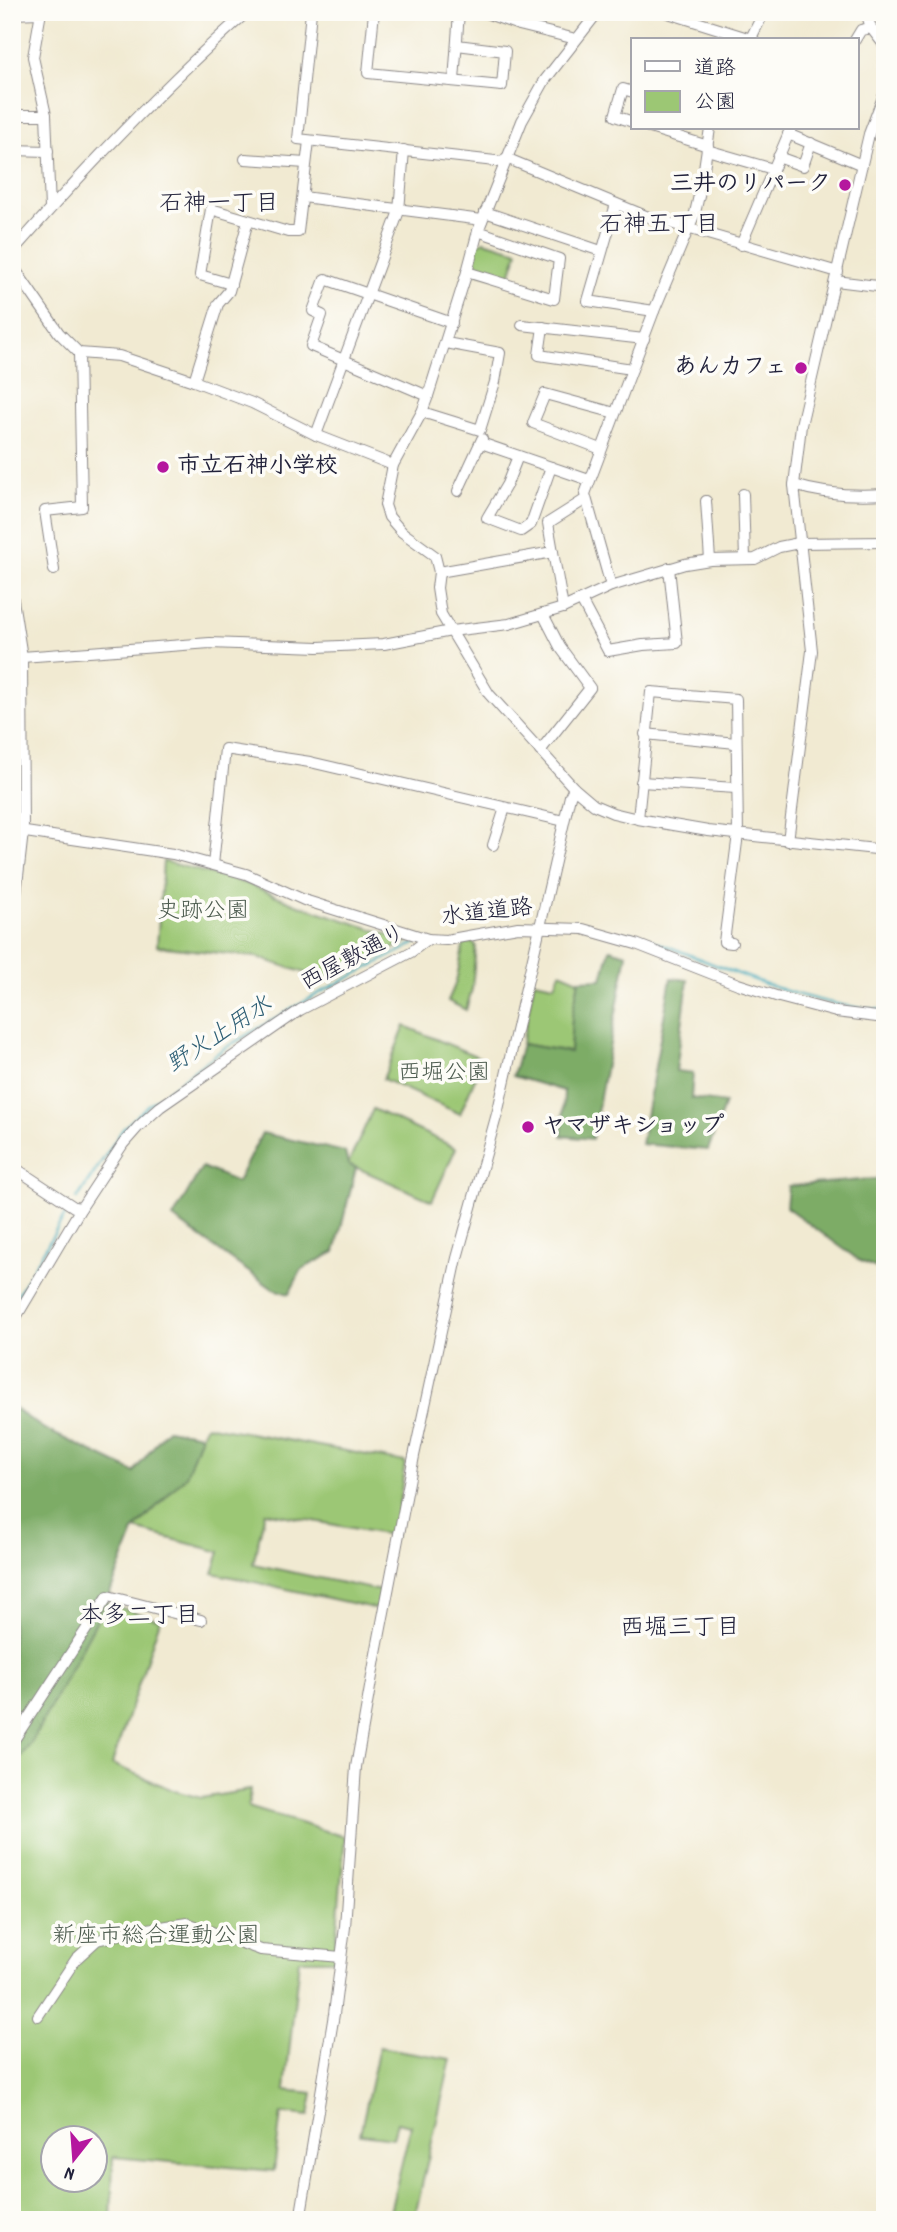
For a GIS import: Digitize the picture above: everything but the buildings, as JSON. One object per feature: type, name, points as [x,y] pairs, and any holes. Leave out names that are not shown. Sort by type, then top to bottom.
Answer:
[{"type":"street","points":[[12,14],[41,12],[33,57],[46,115],[50,208]]},
{"type":"street","points":[[12,252],[166,86],[247,12]]},
{"type":"street","points":[[311,12],[298,139],[505,160],[689,230],[741,244],[837,277],[885,287]]},
{"type":"street","points":[[374,12],[368,73],[502,86],[505,51],[457,45]]},
{"type":"street","points":[[454,81],[459,12]]},
{"type":"street","points":[[483,12],[519,25],[576,39]]},
{"type":"street","points":[[598,12],[533,98],[505,160],[478,232],[428,396],[393,464],[386,495],[389,517],[402,532],[435,556],[439,572],[441,614],[489,694],[574,789],[594,805],[638,819],[789,841],[885,850]]},
{"type":"street","points":[[665,12],[745,38]]},
{"type":"street","points":[[752,38],[764,12]]},
{"type":"street","points":[[866,12],[871,27],[885,46]]},
{"type":"street","points":[[856,38],[861,30],[871,27]]},
{"type":"street","points":[[631,91],[623,89],[615,116],[631,121]]},
{"type":"street","points":[[789,841],[811,651],[794,485],[801,425],[869,134],[885,92]]},
{"type":"street","points":[[12,115],[46,115]]},
{"type":"street","points":[[656,130],[773,169]]},
{"type":"street","points":[[611,586],[586,499],[589,480],[654,311],[689,230],[702,182],[710,130]]},
{"type":"street","points":[[741,244],[790,131],[862,165]]},
{"type":"street","points":[[231,284],[200,275],[211,209],[288,232],[298,232],[309,141]]},
{"type":"street","points":[[778,157],[803,166],[811,143]]},
{"type":"street","points":[[12,150],[48,151]]},
{"type":"street","points":[[316,435],[399,211],[404,150]]},
{"type":"street","points":[[245,159],[306,163]]},
{"type":"street","points":[[303,197],[399,211],[484,216],[601,251]]},
{"type":"street","points":[[617,204],[588,301],[654,311]]},
{"type":"street","points":[[194,382],[218,304],[229,291],[248,221]]},
{"type":"street","points":[[467,272],[554,299],[559,259],[478,232]]},
{"type":"street","points":[[12,265],[53,325],[79,353],[82,507],[45,510],[54,570]]},
{"type":"street","points":[[428,396],[311,346],[322,316],[313,311],[325,279],[452,323]]},
{"type":"street","points":[[522,325],[644,339]]},
{"type":"street","points":[[543,327],[539,355],[632,369]]},
{"type":"street","points":[[446,342],[500,353],[495,382],[480,430]]},
{"type":"street","points":[[79,353],[119,356],[194,382],[252,403],[316,435],[393,464]]},
{"type":"street","points":[[601,449],[533,423],[545,394],[615,413]]},
{"type":"street","points":[[422,412],[480,430],[483,434],[458,491]]},
{"type":"street","points":[[481,443],[589,480]]},
{"type":"street","points":[[518,456],[508,484],[487,518],[521,531],[531,524],[551,467]]},
{"type":"street","points":[[794,485],[808,489],[885,494]]},
{"type":"street","points":[[743,495],[745,559]]},
{"type":"street","points":[[563,608],[548,523],[586,499]]},
{"type":"street","points":[[706,501],[710,560]]},
{"type":"street","points":[[22,657],[210,643],[318,647],[384,644],[450,631],[509,624],[563,608],[611,586],[669,568],[710,560],[755,559],[779,547],[799,542],[885,542]]},
{"type":"street","points":[[439,572],[553,552]]},
{"type":"street","points":[[581,600],[608,651],[677,643],[669,568]]},
{"type":"street","points":[[12,594],[22,657],[23,832],[13,926]]},
{"type":"street","points":[[540,751],[590,688],[561,647],[543,614]]},
{"type":"street","points":[[638,819],[651,692],[736,699],[738,834],[724,942],[732,943]]},
{"type":"street","points":[[645,734],[736,743]]},
{"type":"street","points":[[214,865],[225,749],[310,762],[564,821]]},
{"type":"street","points":[[641,782],[736,788]]},
{"type":"street","points":[[300,2220],[334,2014],[356,1767],[414,1456],[457,1258],[498,1110],[542,927],[564,821],[574,789]]},
{"type":"street","points":[[493,845],[505,808]]},
{"type":"street","name":"水道道路","points":[[12,830],[173,854],[263,881],[316,904],[428,939],[446,940],[496,929],[542,927],[600,932],[779,997],[836,1012],[885,1018]]},
{"type":"street","name":"西屋敷通り","points":[[12,1324],[81,1208],[123,1144],[138,1127],[160,1107],[300,1010],[411,952],[428,939]]},
{"type":"street","points":[[12,1166],[74,1207],[81,1208]]},
{"type":"street","points":[[12,1743],[108,1596],[201,1620]]},
{"type":"street","points":[[38,2016],[76,1959],[90,1946],[97,1940],[135,1931],[187,1923],[261,1951],[341,1957]]},
{"type":"green space","points":[[484,241],[518,251],[509,279],[469,270],[478,244]]},
{"type":"green space","name":"史跡公園","points":[[163,861],[248,884],[296,904],[408,941],[330,981],[256,957],[157,946]]},
{"type":"green space","points":[[472,942],[476,945],[472,989],[466,1010],[448,1001],[456,982],[464,943]]},
{"type":"green space","points":[[610,949],[627,954],[592,1139],[562,1136],[564,1091],[513,1076],[522,1044],[570,1052],[572,1017],[579,980],[602,979]]},
{"type":"green space","points":[[560,972],[579,980],[572,1017],[570,1052],[522,1044],[534,981],[555,985]]},
{"type":"green space","points":[[671,978],[688,980],[676,1071],[693,1073],[691,1098],[725,1103],[708,1150],[641,1144]]},
{"type":"green space","name":"西堀公園","points":[[405,1026],[483,1059],[460,1114],[383,1079]]},
{"type":"green space","points":[[373,1109],[456,1148],[432,1201],[348,1164]]},
{"type":"green space","points":[[262,1133],[345,1152],[348,1164],[356,1168],[335,1252],[302,1269],[289,1294],[273,1289],[173,1218],[202,1167],[237,1182]]},
{"type":"green space","points":[[885,1178],[885,1272],[860,1261],[786,1207],[788,1186]]},
{"type":"green space","name":"新座市総合運動公園","points":[[12,1407],[44,1429],[134,1472],[167,1429],[201,1435],[206,1425],[405,1462],[395,1536],[265,1512],[253,1564],[381,1591],[378,1609],[213,1573],[220,1552],[135,1529],[106,1603],[160,1620],[112,1764],[175,1791],[201,1798],[250,1790],[248,1807],[345,1837],[334,1960],[299,1960],[285,2090],[313,2093],[309,2116],[281,2113],[274,2171],[113,2157],[111,2220],[12,2220]]},
{"type":"green space","points":[[12,1407],[44,1429],[134,1472],[167,1429],[201,1435],[186,1476],[135,1529],[106,1603],[30,1745],[12,1767]]},
{"type":"green space","points":[[379,2047],[451,2059],[414,2220],[388,2220],[411,2125],[397,2122],[393,2138],[360,2134]]},
{"type":"waterway","name":"野火止用水","points":[[631,933],[787,991],[852,1007],[885,1010]]},
{"type":"waterway","name":"野火止用水","points":[[77,1199],[123,1129],[146,1107],[223,1049],[321,992],[416,943]]},
{"type":"waterway","name":"野火止用水","points":[[12,1304],[67,1212]]},
{"type":"place","name":"三井のリパーク","points":[[845,185]]},
{"type":"place","name":"あんカフェ","points":[[801,368]]},
{"type":"place","name":"市立石神小学校","points":[[163,467]]},
{"type":"place","name":"ヤマザキショップ","points":[[528,1127]]},
{"type":"district","name":"石神一丁目","points":[[219,205]]},
{"type":"district","name":"石神五丁目","points":[[659,226]]},
{"type":"district","name":"本多二丁目","points":[[139,1617]]},
{"type":"district","name":"西堀三丁目","points":[[680,1629]]}]
